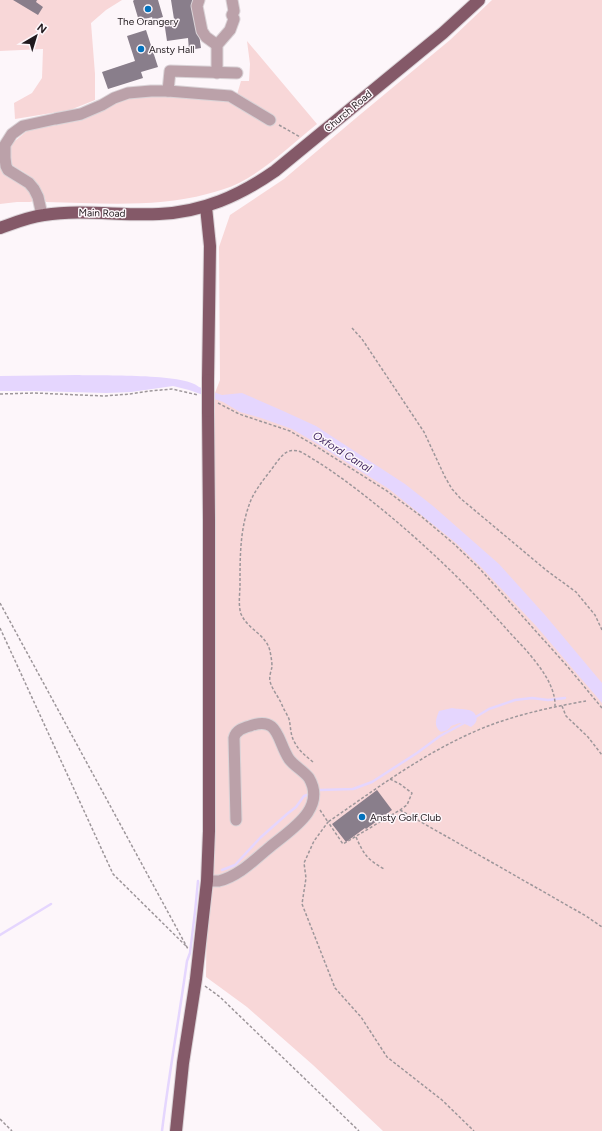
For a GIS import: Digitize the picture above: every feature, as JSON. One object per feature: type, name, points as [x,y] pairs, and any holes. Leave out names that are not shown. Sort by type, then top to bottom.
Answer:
[{"type":"main road","name":"Church Road","points":[[206,207],[222,201],[256,184],[275,171],[443,33],[478,0]]},
{"type":"main road","name":"Main Road","points":[[0,228],[21,220],[42,215],[60,213],[160,214],[206,207]]},
{"type":"main road","points":[[176,1131],[183,1063],[196,978],[207,881],[209,831],[208,380],[210,246],[206,207]]},
{"type":"lane","points":[[217,73],[217,45],[230,30],[234,19],[232,15],[234,11],[232,0]]},
{"type":"lane","points":[[197,2],[202,31],[206,37],[217,45]]},
{"type":"lane","points":[[168,91],[170,71],[237,73]]},
{"type":"lane","points":[[42,215],[38,197],[34,190],[29,183],[8,170],[4,158],[5,145],[12,134],[23,126],[81,114],[128,93],[151,91],[230,96],[270,120]]},
{"type":"lane","points":[[207,881],[219,881],[238,873],[303,820],[313,797],[308,777],[288,757],[275,728],[270,724],[263,722],[254,724],[245,727],[235,734],[236,820]]},
{"type":"path","points":[[270,120],[310,143]]},
{"type":"path","points":[[352,328],[362,339],[424,432],[452,489],[460,498],[546,570],[576,592],[595,615],[602,630]]},
{"type":"path","points":[[0,394],[35,392],[105,396],[130,394],[150,390],[172,389],[202,397]]},
{"type":"path","points":[[215,401],[239,414],[290,431],[308,441],[387,491],[422,517],[454,544],[480,569],[568,667],[602,708]]},
{"type":"path","points":[[313,762],[302,754],[294,742],[289,719],[272,688],[269,680],[272,666],[268,643],[247,624],[240,611],[241,537],[247,513],[251,500],[256,491],[279,460],[289,450],[295,449],[302,452],[349,483],[374,502],[436,556],[492,612],[534,660],[546,676],[554,695],[555,706]]},
{"type":"path","points":[[0,603],[188,949],[113,874],[0,628]]},
{"type":"path","points":[[474,1131],[442,1100],[387,1057],[361,1017],[335,988],[302,904],[306,878],[304,863],[314,841],[328,822],[424,757],[467,734],[508,719],[555,706],[586,701]]},
{"type":"path","points":[[562,706],[566,716],[588,737],[602,755]]},
{"type":"path","points":[[313,797],[343,844],[407,805],[412,793],[390,779]]},
{"type":"path","points":[[400,810],[586,916],[602,927]]},
{"type":"path","points":[[356,837],[362,851],[368,858],[384,870]]},
{"type":"path","points":[[196,978],[220,997],[359,1131]]},
{"type":"path","points":[[0,1119],[12,1131]]},
{"type":"shaded area","points":[[0,0],[122,0],[106,10],[91,23],[95,74],[95,100],[70,110],[15,119],[14,103],[32,93],[42,78],[43,49],[0,51]]},
{"type":"shaded area","points":[[492,0],[602,0],[602,1131],[383,1131],[313,1065],[247,1007],[206,977],[208,411],[220,380],[219,247],[230,215],[284,179],[450,40]]},
{"type":"shaded area","points":[[247,41],[317,124],[270,163],[239,183],[207,194],[147,203],[107,204],[46,202],[30,177],[11,164],[9,146],[28,130],[83,120],[116,101],[130,97],[153,94],[236,98],[241,81],[249,81],[250,64]]},
{"type":"shaded area","points":[[0,153],[26,184],[34,201],[0,204]]},
{"type":"water","name":"Oxford Canal","points":[[0,376],[141,376],[177,379],[222,395],[242,393],[316,426],[405,484],[433,506],[499,564],[545,615],[602,683],[602,703],[537,627],[482,568],[456,543],[389,489],[292,429],[240,412],[223,402],[173,386],[131,392],[106,393],[0,391]]},
{"type":"water","points":[[452,708],[472,711],[477,719],[474,725],[471,727],[459,723],[451,726],[445,731],[441,732],[438,730],[436,720],[439,711]]},
{"type":"building","points":[[13,0],[37,0],[36,2],[43,7],[38,15]]},
{"type":"building","name":"The Orangery","points":[[158,0],[163,17],[153,20],[152,17],[139,21],[133,1]]},
{"type":"building","points":[[171,0],[194,0],[201,48],[189,50],[188,38],[167,41],[164,21],[174,19]]},
{"type":"building","name":"Ansty Hall","points":[[146,30],[158,67],[141,72],[143,78],[108,89],[102,72],[135,61],[127,36]]},
{"type":"building","name":"Ansty Golf Club","points":[[377,790],[392,810],[346,842],[332,824]]},
{"type":"waterway","points":[[474,718],[489,709],[515,700],[532,698],[548,700],[565,698]]},
{"type":"waterway","points":[[316,791],[353,789],[372,782],[440,736],[466,722]]},
{"type":"waterway","points":[[222,870],[235,865],[260,838],[296,807],[304,796],[310,794]]},
{"type":"waterway","points":[[162,1131],[187,961],[190,953],[198,881]]},
{"type":"waterway","points":[[0,935],[51,904]]},
{"type":"place","name":"The Orangery","points":[[148,9]]},
{"type":"place","name":"Ansty Hall","points":[[141,49]]},
{"type":"place","name":"Ansty Golf Club","points":[[362,817]]}]
